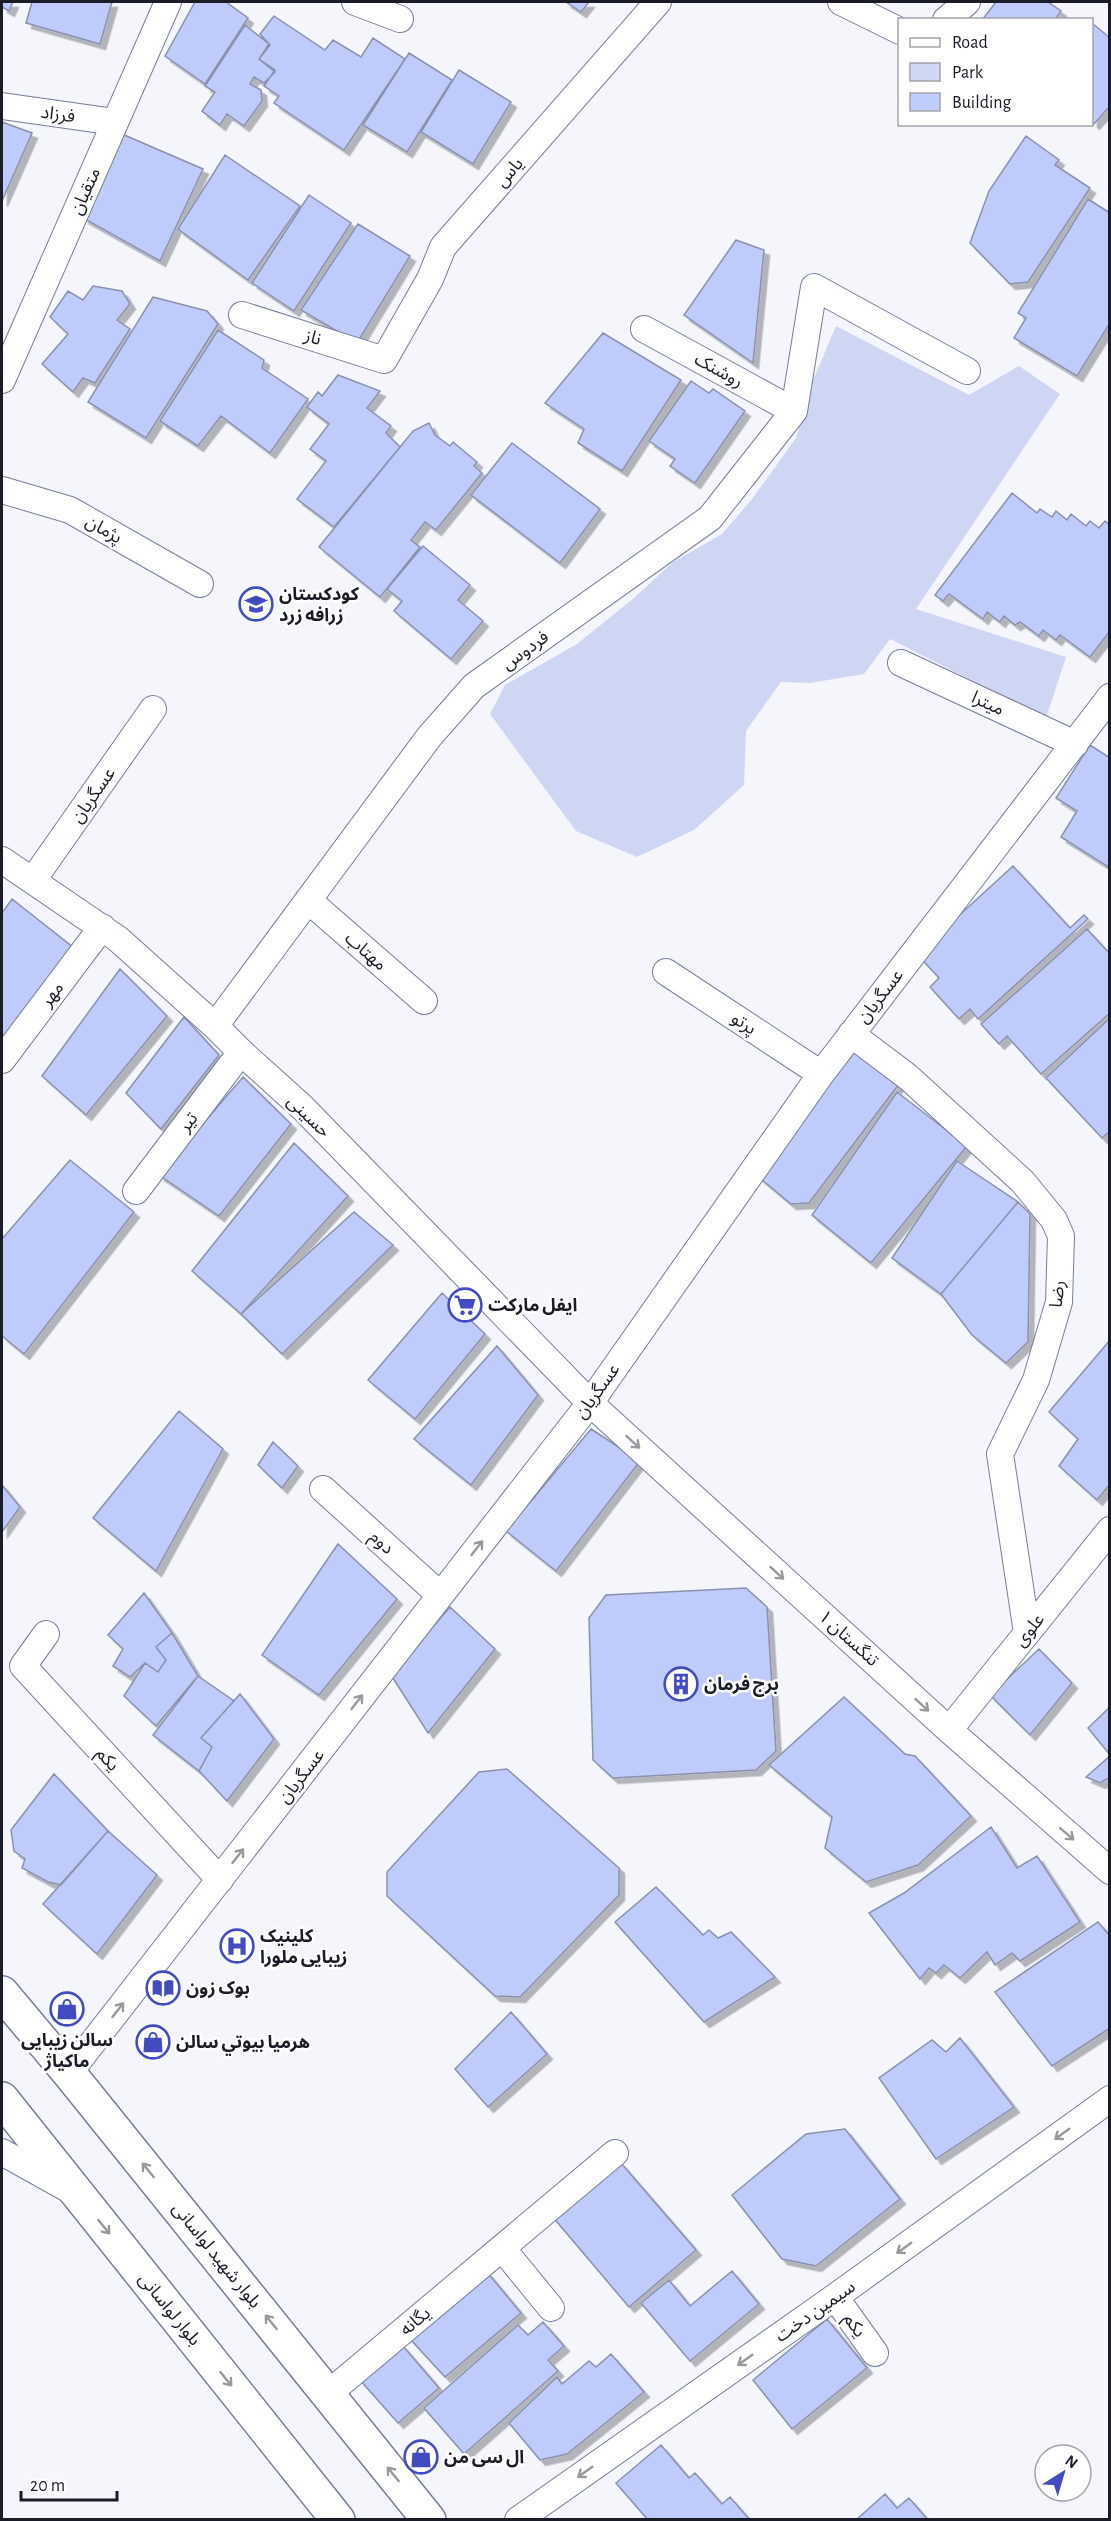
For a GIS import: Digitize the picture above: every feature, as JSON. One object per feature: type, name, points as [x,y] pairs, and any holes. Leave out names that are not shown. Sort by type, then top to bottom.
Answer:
[{"type":"main road","name":"بلوار شهید لواسانی","points":[[2,1993],[329,2393],[429,2520]]},
{"type":"main road","name":"بلوار لواسانی","points":[[2,2099],[338,2520]]},
{"type":"street","name":"متقیان","points":[[2,380],[168,2]]},
{"type":"street","points":[[354,2],[400,19]]},
{"type":"street","name":"یاس","points":[[384,360],[430,279],[443,247],[658,2]]},
{"type":"street","points":[[841,2],[898,30]]},
{"type":"street","points":[[948,18],[967,2]]},
{"type":"street","name":"فرزاد","points":[[2,106],[115,122]]},
{"type":"street","name":"فردوس","points":[[216,1026],[429,737],[474,687],[710,518],[794,411],[814,286],[967,370]]},
{"type":"street","name":"ناز","points":[[242,315],[384,360]]},
{"type":"street","name":"روشنک","points":[[644,329],[794,411]]},
{"type":"street","name":"پژمان","points":[[2,490],[70,510],[200,584]]},
{"type":"street","name":"میترا","points":[[901,663],[1075,744]]},
{"type":"street","name":"عسگریان","points":[[69,2073],[590,1403],[851,1034],[1110,697]]},
{"type":"street","name":"عسگریان","points":[[33,880],[153,709]]},
{"type":"street","name":"حسینی","points":[[2,860],[118,939],[216,1026],[303,1108],[590,1403]]},
{"type":"street","name":"مهتاب","points":[[308,900],[424,1001]]},
{"type":"street","name":"مهر","points":[[2,1060],[102,927]]},
{"type":"street","name":"پرتو","points":[[666,972],[822,1074]]},
{"type":"street","name":"رضا","points":[[851,1034],[908,1077],[1023,1182],[1054,1220],[1061,1236],[1059,1302],[1036,1380],[1000,1454],[1027,1633]]},
{"type":"street","name":"تیر","points":[[136,1191],[241,1052]]},
{"type":"street","name":"تنگستان ۱","points":[[590,1403],[949,1730],[1110,1871]]},
{"type":"street","name":"دوم","points":[[323,1489],[440,1595]]},
{"type":"street","name":"علوی","points":[[949,1730],[1110,1530]]},
{"type":"street","name":"یکم","points":[[46,1635],[22,1666],[220,1880]]},
{"type":"street","name":"سیمین دخت","points":[[518,2520],[835,2297],[1110,2099]]},
{"type":"street","points":[[2,2152],[78,2194]]},
{"type":"street","name":"یگانه","points":[[329,2393],[615,2153]]},
{"type":"street","points":[[502,2248],[551,2308]]},
{"type":"street","name":"یکم","points":[[835,2297],[875,2353]]},
{"type":"green space","points":[[836,326],[969,395],[1019,366],[1060,394],[916,609],[1066,657],[1046,718],[890,639],[864,674],[810,683],[781,682],[746,731],[744,785],[694,830],[637,857],[576,831],[490,714],[505,685],[577,644],[634,598],[672,563],[722,534],[752,499],[796,438],[811,385]]},
{"type":"building","points":[[2,2],[13,2],[9,11],[2,7]]},
{"type":"building","points":[[32,2],[112,2],[100,44],[26,23]]},
{"type":"building","points":[[195,2],[226,2],[248,18],[205,84],[165,56]]},
{"type":"building","points":[[566,2],[589,2],[581,12]]},
{"type":"building","points":[[996,2],[1048,2],[1061,11],[1056,18],[984,18]]},
{"type":"building","points":[[274,16],[325,50],[333,40],[361,57],[373,38],[405,59],[344,150],[274,103],[279,96],[264,86],[275,70],[259,59],[270,45],[260,34]]},
{"type":"building","points":[[1093,24],[1110,38],[1110,106],[1094,124]]},
{"type":"building","points":[[245,25],[269,44],[259,59],[275,72],[264,83],[254,77],[250,84],[261,90],[262,101],[244,126],[227,114],[220,125],[202,111],[215,92],[205,86]]},
{"type":"building","points":[[409,53],[452,80],[407,152],[363,125]]},
{"type":"building","points":[[459,70],[511,102],[473,164],[421,132]]},
{"type":"building","points":[[2,122],[32,133],[2,201]]},
{"type":"building","points":[[122,134],[203,169],[160,261],[83,218]]},
{"type":"building","points":[[1026,136],[1059,160],[1055,165],[1090,188],[1028,282],[1010,284],[970,243],[989,191]]},
{"type":"building","points":[[225,155],[300,206],[248,280],[178,229]]},
{"type":"building","points":[[309,195],[351,223],[294,311],[252,283]]},
{"type":"building","points":[[1088,199],[1110,213],[1110,323],[1077,376],[1014,338],[1026,318],[1018,313]]},
{"type":"building","points":[[358,224],[410,256],[357,343],[301,310]]},
{"type":"building","points":[[736,240],[764,250],[753,363],[684,315]]},
{"type":"building","points":[[93,286],[122,291],[130,304],[117,320],[130,329],[95,383],[83,378],[73,392],[42,364],[68,334],[50,317],[68,291],[83,300]]},
{"type":"building","points":[[153,297],[207,311],[218,324],[146,438],[88,402]]},
{"type":"building","points":[[218,330],[264,360],[262,368],[308,399],[270,453],[221,416],[198,446],[160,421]]},
{"type":"building","points":[[603,333],[681,380],[622,471],[578,443],[584,429],[545,403]]},
{"type":"building","points":[[338,375],[380,391],[367,408],[391,426],[386,433],[400,447],[334,527],[297,499],[326,461],[310,449],[329,424],[307,407],[318,392],[322,396]]},
{"type":"building","points":[[691,381],[709,393],[713,389],[745,411],[695,483],[670,466],[675,459],[649,441]]},
{"type":"building","points":[[429,423],[435,435],[450,446],[453,442],[477,462],[474,466],[482,473],[436,530],[425,522],[411,540],[420,547],[380,597],[319,547],[413,431]]},
{"type":"building","points":[[512,443],[600,509],[560,563],[471,495]]},
{"type":"building","points":[[1012,493],[1037,513],[1040,509],[1052,517],[1056,511],[1067,520],[1071,514],[1086,526],[1090,521],[1099,528],[1105,521],[1110,525],[1110,631],[1090,657],[1060,635],[1056,640],[1043,630],[1039,636],[1020,622],[1015,625],[1004,616],[1000,622],[987,612],[983,619],[949,594],[943,601],[935,595]]},
{"type":"building","points":[[423,546],[470,585],[458,600],[483,621],[451,659],[394,611],[402,601],[387,589]]},
{"type":"building","points":[[1090,745],[1110,758],[1110,868],[1061,837],[1077,811],[1056,798]]},
{"type":"building","points":[[1013,866],[1070,928],[1084,915],[1088,919],[978,1019],[970,1009],[959,1019],[930,987],[939,978],[917,954]]},
{"type":"building","points":[[12,899],[74,948],[2,1040],[2,913]]},
{"type":"building","points":[[1087,929],[1110,954],[1110,1013],[1041,1074],[1007,1036],[999,1044],[981,1024]]},
{"type":"building","points":[[120,969],[167,1016],[86,1115],[42,1076]]},
{"type":"building","points":[[184,1017],[219,1055],[161,1129],[126,1093]]},
{"type":"building","points":[[1110,1018],[1110,1131],[1102,1138],[1046,1078]]},
{"type":"building","points":[[858,1048],[899,1084],[809,1203],[791,1204],[755,1174]]},
{"type":"building","points":[[243,1077],[291,1124],[219,1216],[159,1175]]},
{"type":"building","points":[[897,1092],[967,1146],[871,1263],[812,1215]]},
{"type":"building","points":[[294,1143],[348,1196],[241,1314],[192,1271]]},
{"type":"building","points":[[70,1160],[134,1212],[24,1354],[2,1336],[2,1239]]},
{"type":"building","points":[[957,1161],[1018,1202],[941,1294],[892,1258]]},
{"type":"building","points":[[1018,1202],[1030,1214],[1028,1342],[1006,1363],[972,1335],[941,1294]]},
{"type":"building","points":[[354,1212],[393,1245],[282,1354],[241,1314]]},
{"type":"building","points":[[442,1293],[485,1334],[415,1419],[368,1380]]},
{"type":"building","points":[[1110,1340],[1110,1484],[1097,1500],[1059,1466],[1078,1439],[1049,1412]]},
{"type":"building","points":[[497,1346],[538,1395],[471,1485],[414,1439]]},
{"type":"building","points":[[179,1411],[223,1449],[156,1571],[93,1518]]},
{"type":"building","points":[[591,1429],[640,1461],[556,1571],[506,1531]]},
{"type":"building","points":[[273,1442],[298,1466],[282,1488],[258,1465]]},
{"type":"building","points":[[2,1485],[20,1507],[2,1532]]},
{"type":"building","points":[[338,1544],[397,1599],[319,1695],[262,1655]]},
{"type":"building","name":"برج فرمان","points":[[746,1588],[767,1607],[776,1751],[756,1770],[613,1778],[593,1760],[589,1618],[606,1595]]},
{"type":"building","points":[[144,1593],[172,1633],[156,1647],[166,1660],[158,1672],[145,1663],[130,1677],[113,1666],[123,1649],[108,1635]]},
{"type":"building","points":[[450,1607],[495,1649],[428,1733],[391,1675]]},
{"type":"building","points":[[172,1633],[198,1676],[156,1726],[124,1696],[145,1663],[158,1672],[166,1660],[156,1647]]},
{"type":"building","points":[[1039,1649],[1072,1683],[1030,1735],[990,1695]]},
{"type":"building","points":[[198,1676],[234,1701],[201,1738],[212,1747],[199,1771],[153,1735]]},
{"type":"building","points":[[240,1694],[274,1739],[227,1801],[199,1771],[212,1747],[201,1738]]},
{"type":"building","points":[[844,1697],[905,1754],[915,1756],[971,1816],[918,1865],[866,1882],[825,1848],[832,1817],[769,1765]]},
{"type":"building","points":[[1110,1707],[1110,1755],[1088,1728]]},
{"type":"building","points":[[1110,1756],[1110,1777],[1100,1783],[1086,1777]]},
{"type":"building","points":[[507,1769],[619,1868],[619,1895],[520,1997],[495,1996],[387,1896],[387,1872],[479,1772]]},
{"type":"building","points":[[54,1774],[108,1831],[61,1885],[48,1882],[22,1868],[25,1859],[14,1851],[11,1830]]},
{"type":"building","points":[[991,1827],[1017,1868],[1037,1856],[1080,1922],[1020,1961],[1012,1953],[995,1965],[987,1952],[960,1978],[944,1965],[936,1973],[929,1968],[920,1979],[869,1913],[904,1893]]},
{"type":"building","points":[[108,1831],[157,1875],[97,1954],[43,1904]]},
{"type":"building","points":[[656,1887],[703,1935],[709,1930],[718,1938],[731,1932],[775,1977],[704,2022],[615,1922]]},
{"type":"building","points":[[1098,1922],[1110,1936],[1110,2028],[1052,2066],[995,1992]]},
{"type":"building","points":[[511,2012],[547,2054],[488,2107],[455,2069]]},
{"type":"building","points":[[960,2038],[1014,2107],[936,2159],[879,2078],[932,2040],[946,2052]]},
{"type":"building","points":[[845,2129],[900,2199],[816,2266],[782,2259],[732,2195],[806,2134]]},
{"type":"building","points":[[620,2162],[696,2250],[629,2307],[552,2216]]},
{"type":"building","points":[[732,2271],[759,2304],[690,2361],[641,2303],[669,2280],[690,2306]]},
{"type":"building","points":[[487,2272],[521,2313],[445,2377],[410,2339]]},
{"type":"building","points":[[827,2319],[867,2368],[792,2429],[753,2380]]},
{"type":"building","points":[[543,2322],[564,2346],[548,2360],[558,2371],[464,2454],[424,2408],[518,2325],[528,2335]]},
{"type":"building","points":[[402,2345],[439,2388],[398,2423],[360,2380]]},
{"type":"building","points":[[611,2354],[644,2392],[567,2454],[540,2460],[509,2423],[557,2377],[562,2384],[589,2361],[596,2367]]},
{"type":"building","points":[[661,2445],[689,2478],[695,2473],[722,2504],[730,2497],[750,2520],[648,2520],[616,2483]]},
{"type":"building","points":[[885,2494],[897,2508],[909,2498],[928,2520],[856,2520]]},
{"type":"place","name":"کودکستان زرافه زرد","points":[[256,604]]},
{"type":"place","name":"ایفل مارکت","points":[[465,1305]]},
{"type":"place","name":"برج فرمان","points":[[681,1684]]},
{"type":"place","name":"کلینیک زیبایی ملورا","points":[[237,1946]]},
{"type":"place","name":"بوک زون","points":[[163,1988]]},
{"type":"place","name":"سالن زیبایی ماکیاژ","points":[[67,2009]]},
{"type":"place","name":"هرميا بيوتي سالن","points":[[153,2042]]},
{"type":"place","name":"ال سی من","points":[[421,2457]]}]
